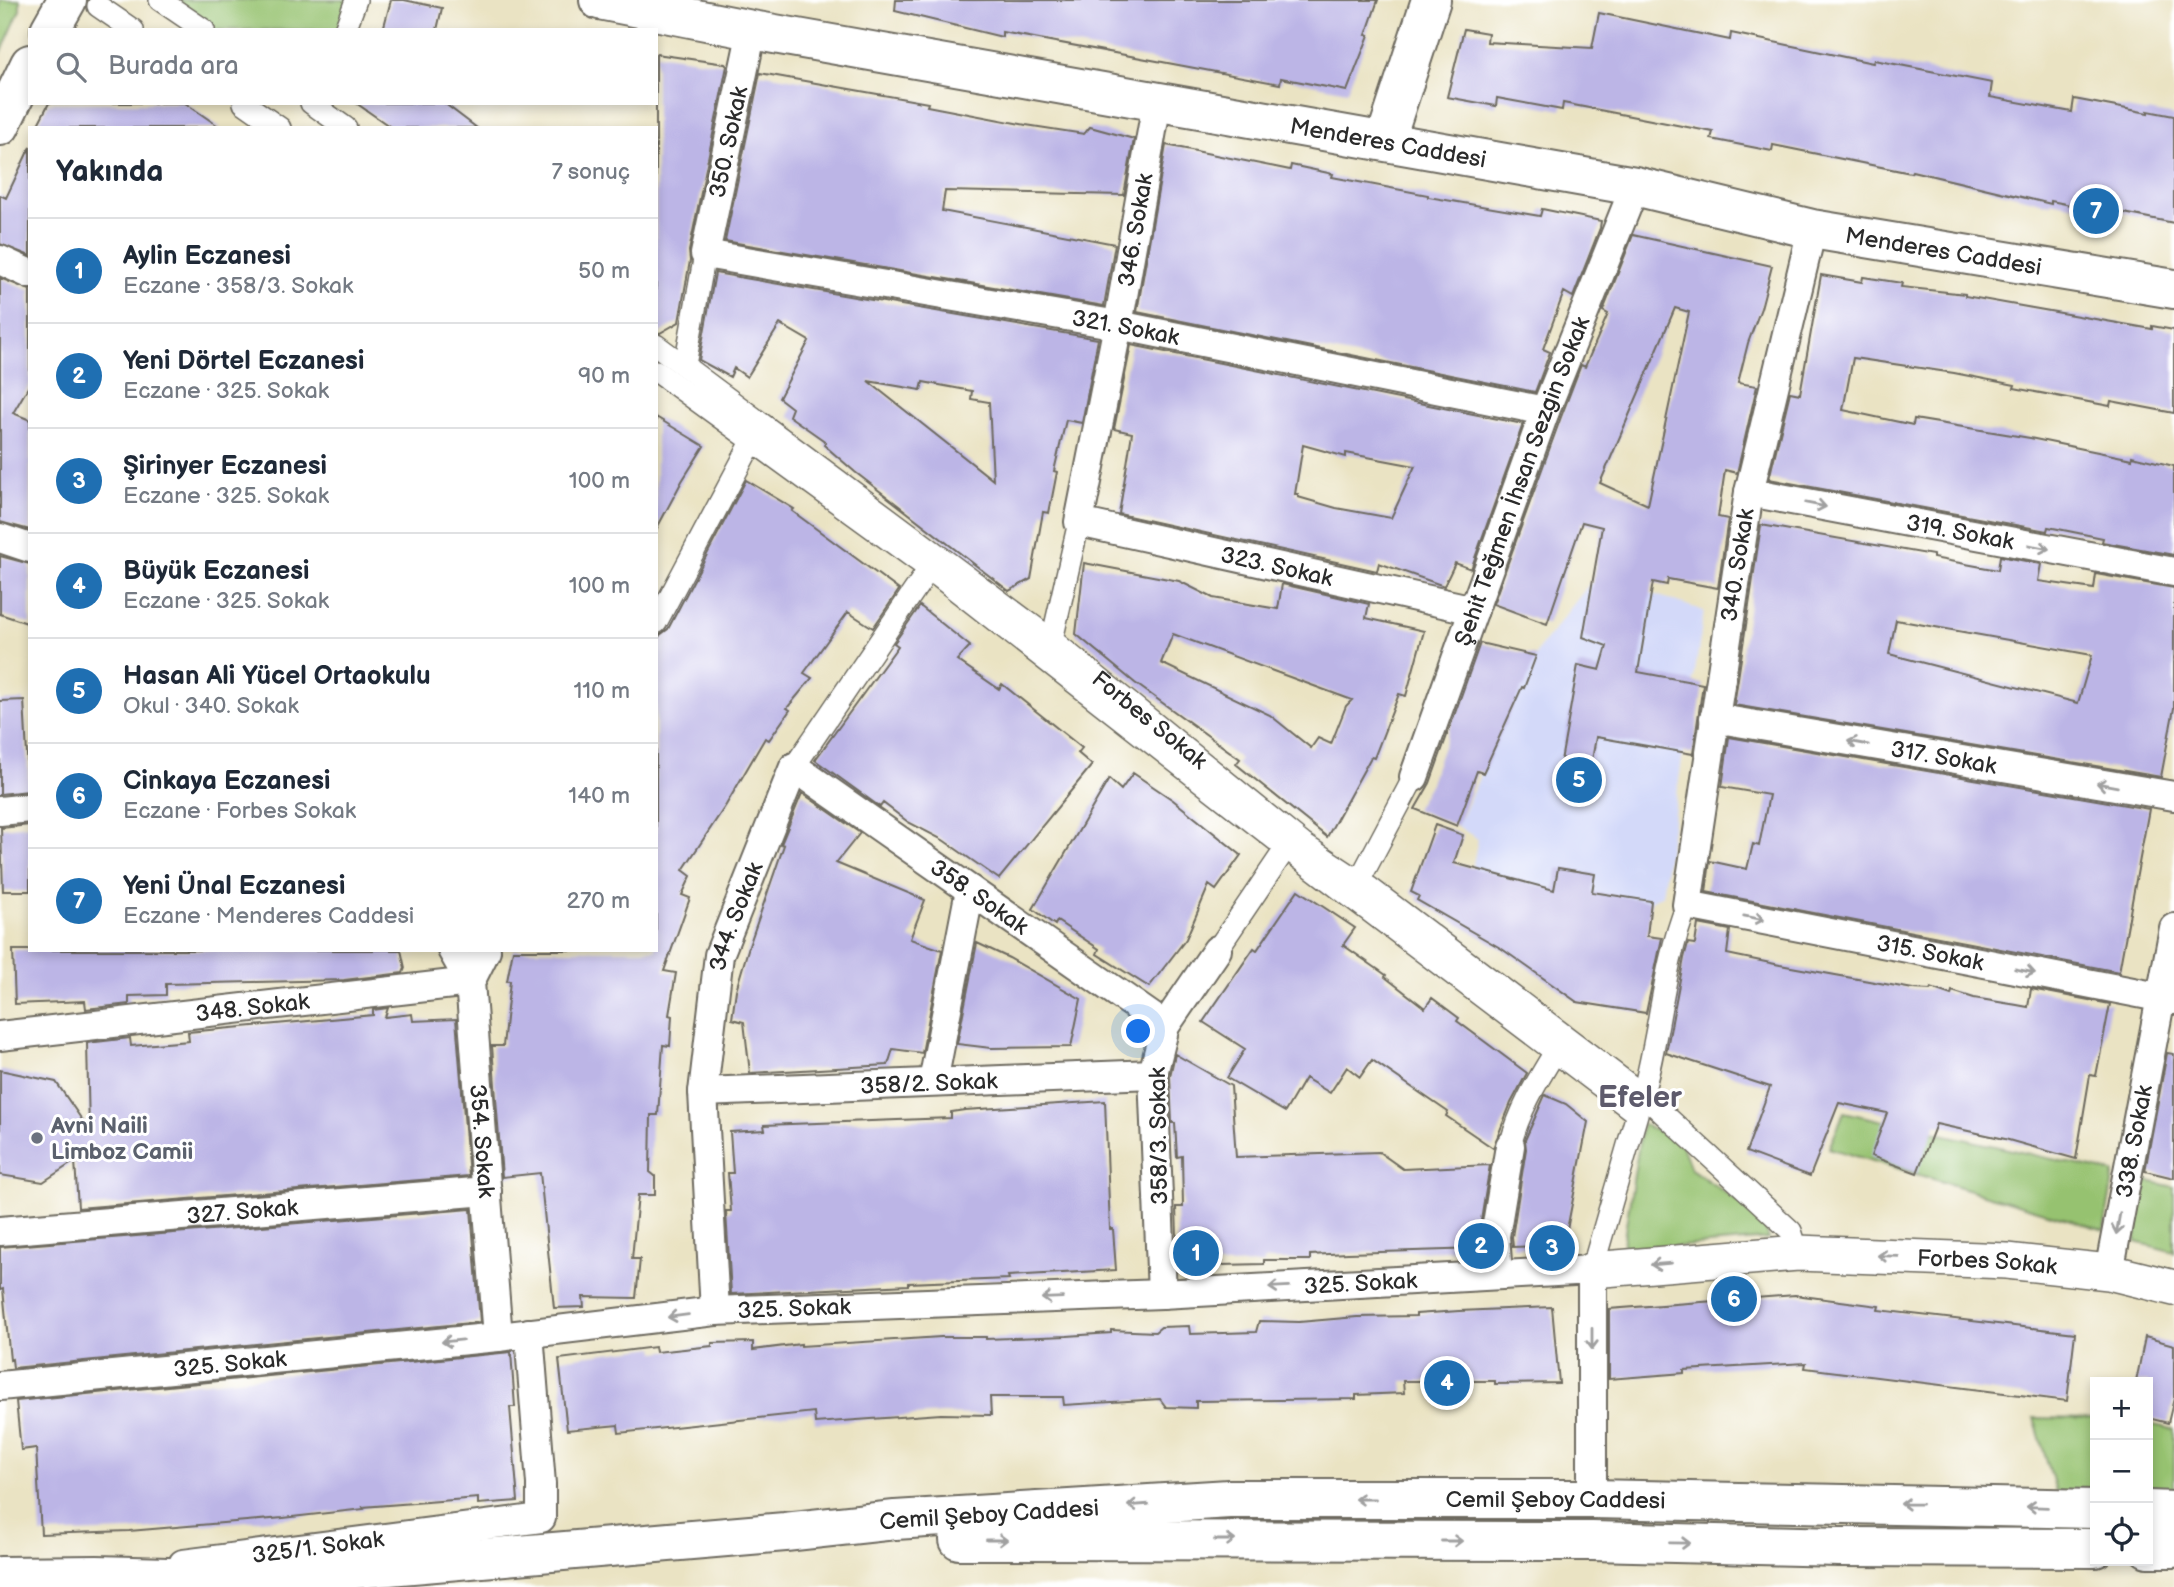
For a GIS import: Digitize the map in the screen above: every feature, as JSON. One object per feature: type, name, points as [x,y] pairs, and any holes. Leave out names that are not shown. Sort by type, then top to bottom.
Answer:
[{"type":"main road","points":[[35,28],[42,0]]},
{"type":"main road","name":"Menderes Caddesi","points":[[599,0],[752,30],[1635,186],[1812,229],[2174,289]]},
{"type":"main road","points":[[1385,141],[1431,0]]},
{"type":"main road","points":[[52,28],[82,3]]},
{"type":"main road","points":[[0,126],[27,63]]},
{"type":"main road","name":"Cemil Şeboy Caddesi","points":[[1,1574],[239,1579],[772,1534],[895,1520],[1229,1499],[1592,1499],[2090,1509]]},
{"type":"main road","points":[[2153,1510],[2174,1511]]},
{"type":"main road","name":"Cemil Şeboy Caddesi","points":[[441,1587],[676,1558],[891,1540],[1578,1541],[1839,1547],[2090,1548]]},
{"type":"main road","points":[[2153,1548],[2174,1548]]},
{"type":"street","points":[[160,0],[201,28]]},
{"type":"street","points":[[346,28],[356,0]]},
{"type":"street","points":[[82,3],[129,28]]},
{"type":"street","name":"350. Sokak","points":[[705,254],[752,30]]},
{"type":"street","name":"346. Sokak","points":[[1079,522],[1118,325],[1157,102]]},
{"type":"street","points":[[247,105],[278,126]]},
{"type":"street","points":[[315,105],[343,126]]},
{"type":"street","name":"Şehit Teğmen İhsan Sezgin Sokak","points":[[1414,777],[1545,411],[1635,186]]},
{"type":"street","name":"340. Sokak","points":[[1687,905],[1749,492],[1812,229]]},
{"type":"street","points":[[685,365],[705,254]]},
{"type":"street","name":"321. Sokak","points":[[705,254],[1118,325],[1545,411]]},
{"type":"street","points":[[0,260],[28,273]]},
{"type":"street","name":"Forbes Sokak","points":[[658,346],[1052,640],[1303,844],[1359,881],[1640,1105],[1791,1231],[1798,1253]]},
{"type":"street","name":"Forbes Sokak","points":[[658,372],[929,569],[1286,848],[1555,1052],[1640,1105]]},
{"type":"street","points":[[658,619],[753,440]]},
{"type":"street","name":"319. Sokak","points":[[1749,492],[2174,572]]},
{"type":"street","points":[[1052,640],[1079,522]]},
{"type":"street","name":"323. Sokak","points":[[1079,522],[1474,610]]},
{"type":"street","points":[[0,538],[28,547]]},
{"type":"street","name":"344. Sokak","points":[[715,1311],[703,1092],[719,955],[794,768],[929,569]]},
{"type":"street","name":"317. Sokak","points":[[1714,718],[2174,796]]},
{"type":"street","name":"358. Sokak","points":[[794,768],[1165,1026]]},
{"type":"street","points":[[1359,881],[1414,777]]},
{"type":"street","points":[[0,811],[28,808]]},
{"type":"street","name":"358/3. Sokak","points":[[1163,1294],[1153,1074],[1165,1026],[1286,848]]},
{"type":"street","points":[[933,1082],[970,890]]},
{"type":"street","points":[[1592,1499],[1592,1270],[1640,1105],[1675,936],[1687,905]]},
{"type":"street","name":"315. Sokak","points":[[1687,905],[2167,998]]},
{"type":"street","name":"338. Sokak","points":[[2109,1272],[2167,998],[2174,928]]},
{"type":"street","name":"354. Sokak","points":[[453,952],[470,982],[498,1337]]},
{"type":"street","points":[[470,982],[485,952]]},
{"type":"street","name":"348. Sokak","points":[[0,1036],[470,982]]},
{"type":"street","points":[[1498,1275],[1495,1236],[1510,1146],[1531,1090],[1555,1052]]},
{"type":"street","name":"358/2. Sokak","points":[[703,1092],[1153,1074]]},
{"type":"street","name":"327. Sokak","points":[[0,1231],[486,1191]]},
{"type":"street","name":"Forbes Sokak","points":[[1592,1270],[1798,1253],[2007,1261],[2109,1272],[2174,1288]]},
{"type":"street","name":"325. Sokak","points":[[0,1387],[498,1337],[715,1311],[1163,1294],[1592,1270]]},
{"type":"street","name":"325/1. Sokak","points":[[97,1575],[541,1518],[541,1483],[529,1333]]},
{"type":"shaded area","points":[[1590,583],[1644,591],[1704,611],[1662,895],[1651,901],[1596,893],[1579,896],[1472,869],[1478,839],[1457,826],[1538,650]]},
{"type":"green space","points":[[0,0],[20,0],[20,10],[0,55]]},
{"type":"green space","points":[[160,0],[356,0],[346,28],[201,28]]},
{"type":"green space","points":[[1844,1112],[2114,1173],[2104,1230],[1829,1148]]},
{"type":"green space","points":[[1642,1124],[1680,1140],[1691,1169],[1762,1218],[1769,1239],[1622,1251]]},
{"type":"green space","points":[[2139,1179],[2174,1187],[2174,1252],[2136,1242]]},
{"type":"green space","points":[[2034,1418],[2090,1419],[2090,1494],[2056,1491]]},
{"type":"green space","points":[[2153,1425],[2174,1429],[2174,1498],[2153,1497]]},
{"type":"building","points":[[391,0],[442,8],[437,28],[384,28]]},
{"type":"building","points":[[896,0],[1378,0],[1366,35],[1369,35],[1347,91],[1281,78],[1280,84],[1002,32],[1002,37],[895,11]]},
{"type":"building","points":[[1599,13],[1730,40],[1731,33],[1873,63],[1874,60],[1992,83],[1990,97],[2072,112],[2074,99],[2174,116],[2174,223],[2051,201],[2051,204],[1912,171],[1911,173],[1773,145],[1772,151],[1711,139],[1713,132],[1563,103],[1562,110],[1497,98],[1496,106],[1447,97],[1464,29],[1488,33],[1487,42],[1592,48]]},
{"type":"building","points":[[658,54],[727,66],[689,251],[690,261],[679,322],[660,333],[658,126]]},
{"type":"building","points":[[760,73],[928,103],[927,106],[1026,125],[1084,134],[1090,127],[1134,139],[1124,195],[945,191],[942,211],[1115,244],[1104,306],[725,241]]},
{"type":"building","points":[[48,105],[188,105],[218,126],[37,126]]},
{"type":"building","points":[[359,105],[447,105],[474,126],[389,126]]},
{"type":"building","points":[[1166,145],[1290,170],[1291,165],[1333,174],[1332,177],[1428,197],[1540,216],[1542,209],[1601,221],[1573,297],[1564,292],[1543,349],[1550,352],[1535,392],[1137,312]]},
{"type":"building","points":[[28,151],[28,255],[0,244],[0,195],[6,198]]},
{"type":"building","points":[[1633,235],[1772,266],[1738,383],[1757,386],[1737,473],[1725,470],[1718,517],[1728,519],[1718,588],[1668,579],[1667,585],[1653,582],[1638,672],[1703,684],[1693,754],[1596,737],[1591,766],[1561,761],[1578,665],[1600,670],[1607,646],[1583,637],[1602,527],[1582,522],[1547,624],[1493,604],[1581,365],[1585,367],[1608,314],[1603,311]],"holes":[[[1675,308],[1689,312],[1648,505],[1600,483]]]},
{"type":"building","points":[[715,273],[1098,339],[1082,423],[1066,420],[1054,471],[1057,472],[1049,513],[1043,512],[1031,579],[1009,591],[855,472],[824,445],[826,442],[789,416],[792,408],[779,398],[809,341],[780,324],[747,377],[734,368],[730,377],[699,360]],"holes":[[[868,381],[921,390],[923,382],[972,391],[971,399],[989,402],[993,480]]]},
{"type":"building","points":[[1821,275],[1862,282],[1863,277],[1902,283],[1901,287],[1965,294],[2152,329],[2152,326],[2174,330],[2174,413],[2111,401],[2110,406],[2014,388],[2015,385],[1954,373],[1853,358],[1843,410],[1913,425],[1914,419],[2030,438],[2174,466],[2174,555],[2102,542],[2103,538],[2048,527],[2047,531],[1769,479],[1790,392],[1800,394]]},
{"type":"building","points":[[0,278],[28,289],[28,387],[13,413],[28,419],[28,529],[0,522]]},
{"type":"building","points":[[1131,345],[1523,424],[1471,569],[1455,563],[1444,586],[1379,563],[1377,571],[1119,514],[1132,433],[1114,429]],"holes":[[[1303,445],[1346,457],[1346,453],[1415,466],[1391,518],[1336,508],[1295,494]]]},
{"type":"building","points":[[658,418],[704,446],[658,526]]},
{"type":"building","points":[[746,480],[794,509],[792,511],[899,590],[873,628],[848,612],[804,673],[812,678],[787,708],[790,710],[769,740],[765,738],[726,805],[683,870],[691,876],[682,895],[690,898],[664,971],[676,973],[669,1015],[672,1016],[670,1046],[663,1045],[658,1115],[651,1115],[650,1172],[655,1176],[655,1195],[638,1195],[632,1259],[640,1259],[636,1298],[583,1297],[584,1307],[554,1308],[540,1173],[502,1177],[492,1046],[503,1046],[510,981],[507,981],[513,952],[658,952],[658,638],[668,629]]},
{"type":"building","points":[[1761,525],[1933,555],[1933,558],[1998,570],[2000,556],[2041,564],[2038,581],[2094,589],[2096,574],[2174,588],[2174,708],[2161,777],[1734,705]],"holes":[[[1896,620],[2092,655],[2078,703],[1889,654]]]},
{"type":"building","points":[[0,556],[28,563],[28,623],[0,614]]},
{"type":"building","points":[[1084,563],[1179,581],[1213,598],[1278,609],[1282,584],[1369,604],[1366,618],[1424,631],[1406,696],[1399,694],[1374,758],[1371,757],[1327,837],[1236,764],[1240,759],[1135,683],[1076,634]],"holes":[[[1173,634],[1352,700],[1346,706],[1331,744],[1318,738],[1311,748],[1270,715],[1161,663]]]},
{"type":"building","points":[[920,606],[970,646],[957,660],[999,689],[1002,684],[1082,748],[1078,753],[1092,765],[999,879],[943,840],[908,822],[883,803],[880,807],[815,760],[898,646],[894,643]]},
{"type":"building","points":[[1480,643],[1536,656],[1524,688],[1522,687],[1483,773],[1477,771],[1457,826],[1415,809],[1430,783]]},
{"type":"building","points":[[24,700],[28,791],[0,794],[0,701]]},
{"type":"building","points":[[1729,737],[2149,809],[2119,972],[1706,892],[1710,861],[1747,869],[1753,844],[1759,846],[1769,795],[1722,787]]},
{"type":"building","points":[[1133,773],[1173,800],[1241,855],[1216,890],[1209,885],[1186,939],[1149,987],[1097,954],[1099,949],[1057,921],[1055,925],[1033,909],[1109,779],[1121,790]]},
{"type":"building","points":[[802,793],[860,833],[836,863],[925,900],[910,939],[942,950],[922,1053],[893,1049],[888,1065],[750,1073],[744,1022],[732,1019],[736,990],[784,845],[781,844]]},
{"type":"building","points":[[28,825],[28,891],[3,891],[1,828]]},
{"type":"building","points":[[1435,825],[1463,835],[1454,863],[1554,890],[1558,868],[1595,874],[1592,892],[1651,901],[1647,936],[1662,938],[1646,1013],[1577,1002],[1502,949],[1417,900],[1419,896],[1411,892]]},
{"type":"building","points":[[1298,890],[1355,928],[1343,945],[1386,975],[1385,977],[1425,1008],[1432,998],[1459,1018],[1457,1021],[1527,1073],[1511,1103],[1493,1148],[1446,1116],[1448,1112],[1372,1060],[1360,1077],[1347,1067],[1330,1093],[1305,1078],[1285,1112],[1227,1078],[1245,1049],[1203,1022]]},
{"type":"building","points":[[1698,924],[1730,930],[1727,954],[1780,965],[1913,989],[1931,988],[1951,995],[1952,991],[1974,998],[2028,1007],[2031,989],[2110,1004],[2096,1076],[2090,1075],[2076,1159],[2005,1139],[1936,1124],[1917,1173],[1871,1156],[1887,1113],[1839,1103],[1810,1176],[1746,1152],[1770,1087],[1666,1053],[1684,958],[1688,943],[1695,944]]},
{"type":"building","points":[[977,943],[1081,999],[1071,1047],[991,1048],[957,1044]]},
{"type":"building","points":[[13,950],[401,952],[405,968],[403,973],[344,980],[166,984],[166,995],[129,996],[129,1004],[86,1009],[85,1001],[15,1004]]},
{"type":"building","points":[[388,1008],[385,1017],[412,1014],[413,1021],[456,1019],[469,1176],[78,1208],[75,1161],[43,1182],[0,1175],[0,1070],[56,1082],[89,1130],[87,1043],[130,1038],[131,1046],[189,1041],[188,1032],[373,1015],[373,1010]]},
{"type":"building","points":[[2167,1053],[2174,1054],[2174,1178],[2145,1171]]},
{"type":"building","points":[[1175,1054],[1231,1086],[1236,1157],[1379,1152],[1403,1169],[1490,1165],[1479,1249],[1310,1255],[1310,1260],[1264,1260],[1264,1264],[1178,1266],[1176,1207],[1183,1207],[1182,1156],[1177,1157],[1175,1123],[1172,1123],[1170,1076]]},
{"type":"building","points":[[1545,1095],[1566,1104],[1588,1122],[1564,1245],[1513,1247],[1512,1237],[1526,1149],[1525,1140]]},
{"type":"building","points":[[1105,1101],[1110,1229],[1113,1229],[1116,1270],[1008,1276],[1009,1279],[731,1294],[726,1211],[731,1211],[728,1173],[733,1173],[730,1132],[765,1130],[764,1125],[951,1118],[951,1112],[965,1110]]},
{"type":"building","points":[[471,1209],[480,1322],[13,1368],[12,1359],[10,1360],[3,1289],[0,1290],[0,1247]]},
{"type":"building","points":[[1795,1295],[1879,1306],[1878,1310],[2075,1333],[2067,1401],[1805,1368],[1806,1363],[1684,1370],[1684,1373],[1609,1379],[1609,1309]]},
{"type":"building","points":[[1552,1307],[1559,1383],[1403,1381],[1404,1393],[1356,1395],[1356,1399],[1196,1401],[1196,1408],[1166,1407],[1160,1399],[1064,1405],[1063,1397],[990,1397],[991,1415],[941,1414],[815,1423],[814,1412],[619,1433],[618,1425],[567,1430],[559,1359],[655,1347],[656,1352],[712,1346],[712,1343],[753,1342],[753,1350],[801,1344],[941,1337],[986,1339],[1111,1333],[1111,1330],[1155,1332],[1161,1327],[1189,1326],[1190,1334],[1256,1332],[1259,1321],[1299,1322]]},
{"type":"building","points":[[2145,1337],[2174,1345],[2174,1398],[2168,1423],[2153,1419],[2153,1377],[2137,1377]]},
{"type":"building","points":[[511,1352],[515,1407],[510,1407],[518,1501],[478,1504],[478,1498],[129,1531],[41,1534],[36,1448],[21,1450],[16,1401]]},
{"type":"place","name":"Yeni Ünal Eczanesi","points":[[2096,211]]},
{"type":"place","name":"Hasan Ali Yücel Ortaokulu","points":[[1579,780]]},
{"type":"place","name":"Avni Naili Limboz Camii","points":[[37,1138]]},
{"type":"place","name":"Yeni Dörtel Eczanesi","points":[[1481,1246]]},
{"type":"place","name":"Şirinyer Eczanesi","points":[[1552,1248]]},
{"type":"place","name":"Aylin Eczanesi","points":[[1196,1253]]},
{"type":"place","name":"Cinkaya Eczanesi","points":[[1734,1299]]},
{"type":"place","name":"Büyük Eczanesi","points":[[1447,1383]]},
{"type":"district","name":"Efeler","points":[[1640,1097]]}]
